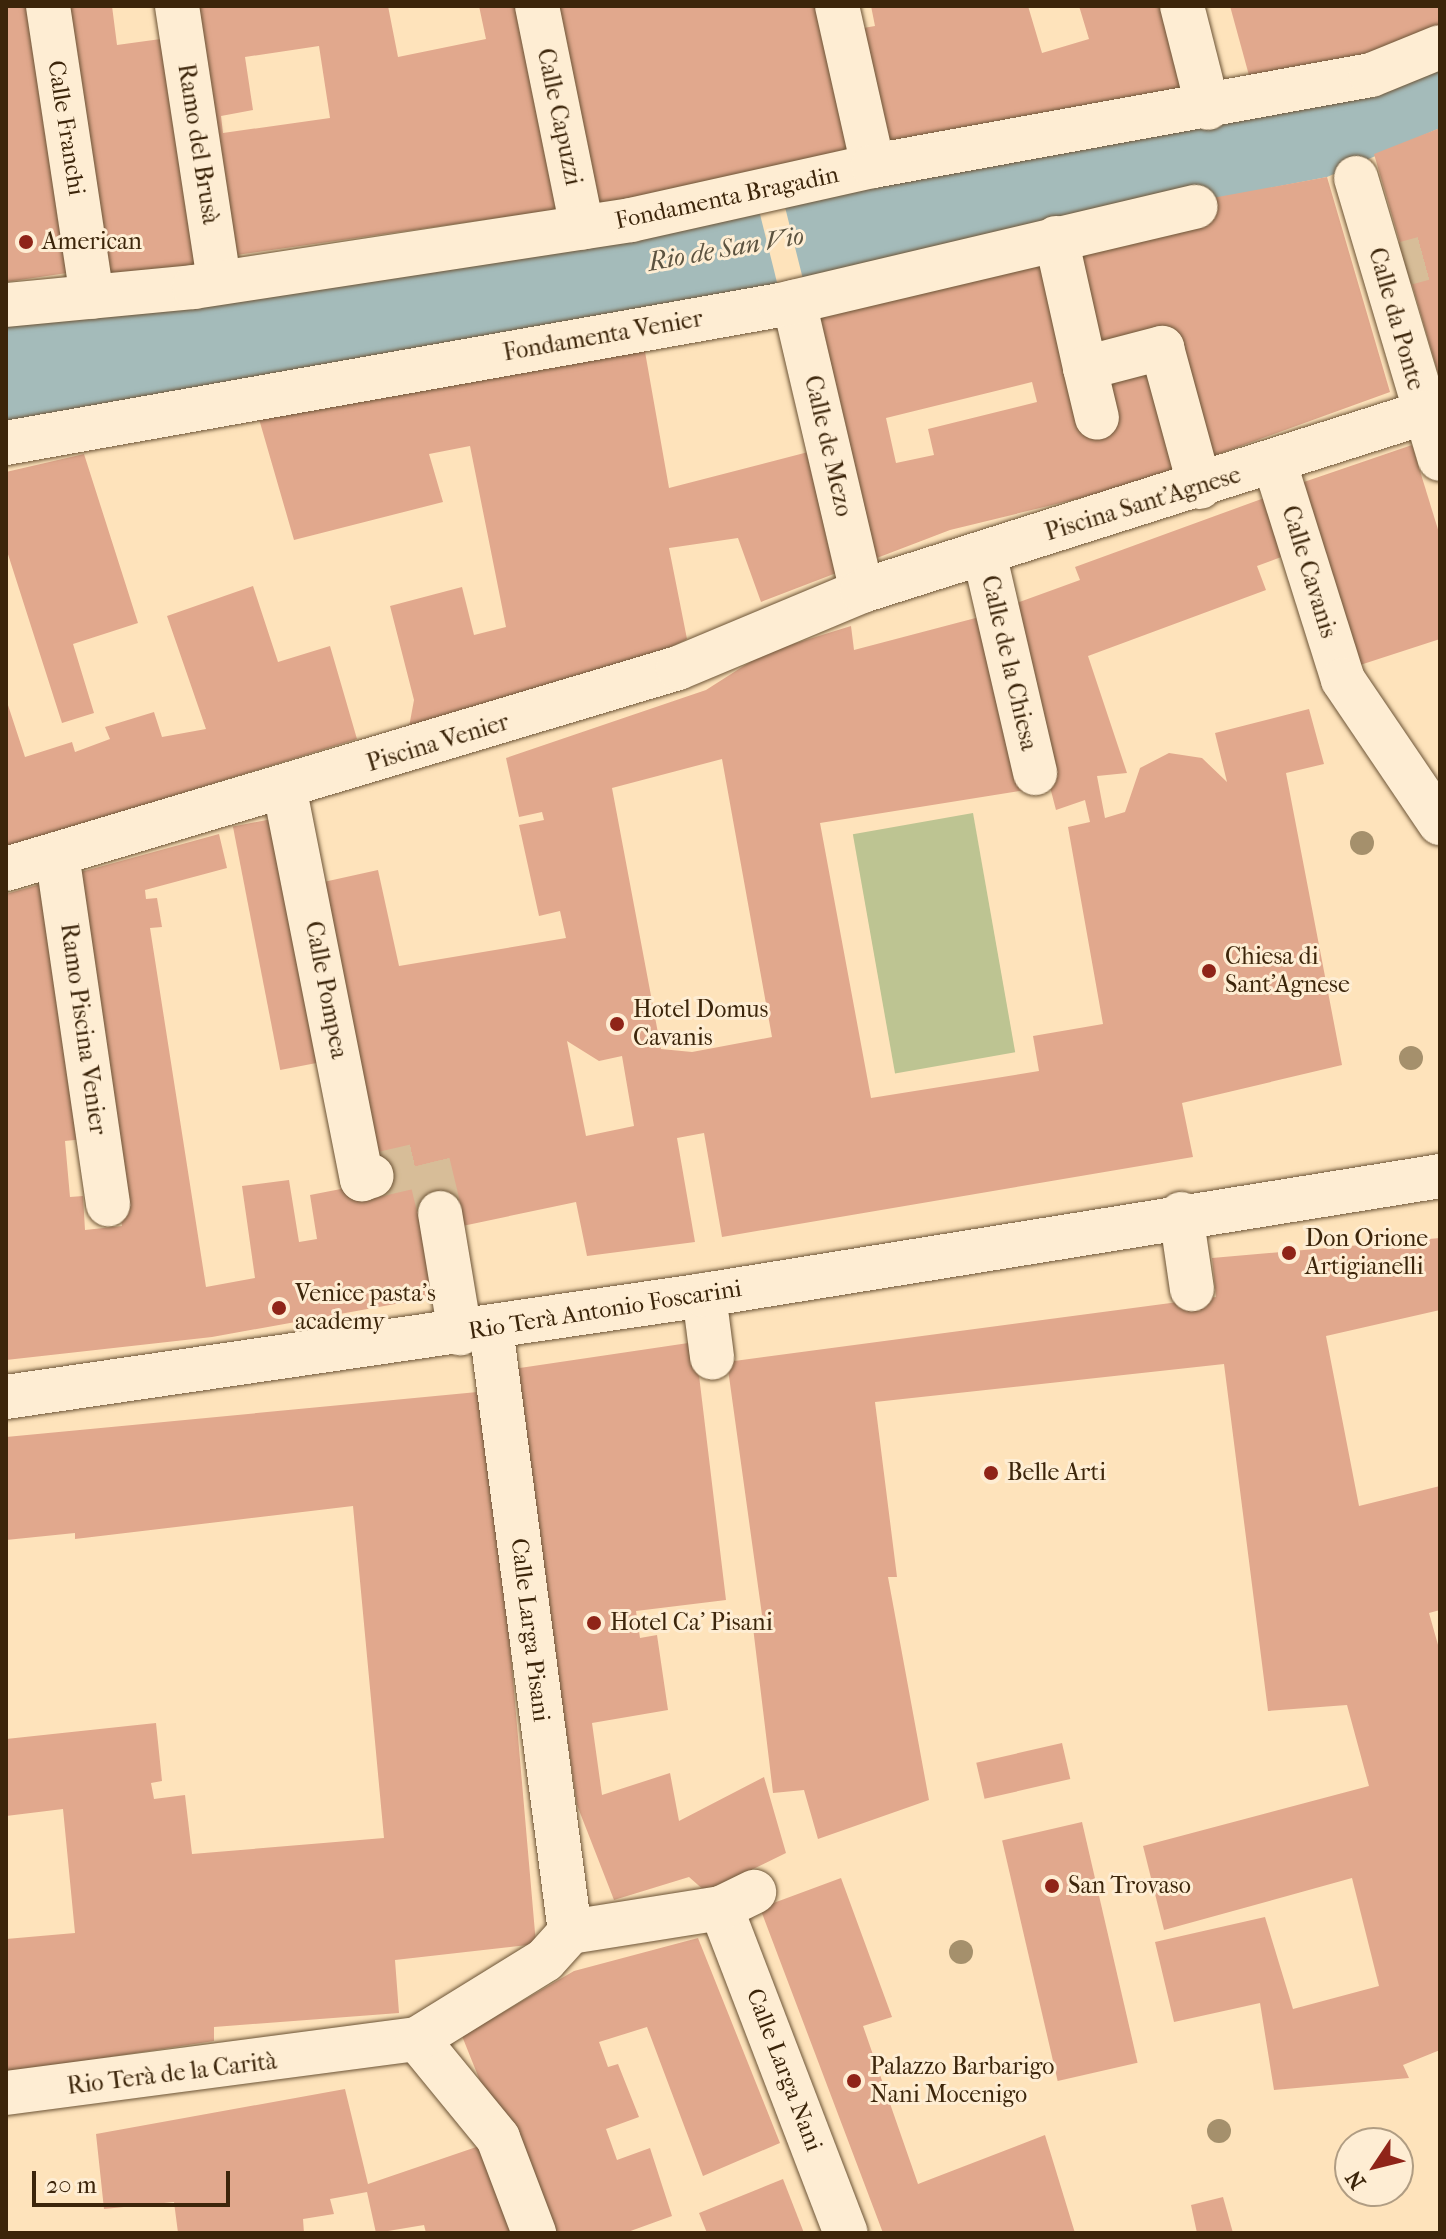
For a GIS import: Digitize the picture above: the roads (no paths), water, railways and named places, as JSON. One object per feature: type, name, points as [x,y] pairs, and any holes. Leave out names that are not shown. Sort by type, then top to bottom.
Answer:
[{"type":"street","name":"Calle Franchi","points":[[48,6],[92,297]]},
{"type":"street","name":"Ramo del Brusà","points":[[177,6],[219,282]]},
{"type":"street","name":"Calle Capuzzi","points":[[537,6],[582,227]]},
{"type":"street","points":[[837,6],[873,166]]},
{"type":"street","points":[[1182,6],[1208,108]]},
{"type":"street","name":"Fondamenta Bragadin","points":[[6,305],[219,282],[582,227],[873,166],[1208,108],[1371,75],[1440,47]]},
{"type":"street","name":"Calle da Ponte","points":[[1356,178],[1423,413],[1440,459]]},
{"type":"street","name":"Fondamenta Venier","points":[[6,443],[794,302],[1196,207]]},
{"type":"street","points":[[1056,238],[1097,418]]},
{"type":"street","name":"Calle de Mezo","points":[[794,302],[862,591]]},
{"type":"street","points":[[1085,368],[1162,348],[1200,487]]},
{"type":"street","name":"Piscina Sant'Agnese","points":[[862,591],[1275,464],[1423,413]]},
{"type":"street","name":"Calle Cavanis","points":[[1275,464],[1343,680],[1440,823]]},
{"type":"street","name":"Calle de la Chiesa","points":[[984,553],[1035,773]]},
{"type":"street","name":"Piscina Venier","points":[[6,869],[285,791],[678,668],[862,591]]},
{"type":"street","name":"Calle Pompea","points":[[285,791],[362,1179],[372,1176]]},
{"type":"street","name":"Ramo Piscina Venier","points":[[57,854],[108,1204]]},
{"type":"street","name":"Rio Terà Antonio Foscarini","points":[[6,1397],[704,1295],[1191,1212],[1440,1176]]},
{"type":"street","points":[[1191,1212],[1192,1289]]},
{"type":"street","points":[[440,1213],[475,1330]]},
{"type":"street","points":[[704,1295],[712,1357]]},
{"type":"street","name":"Calle Larga Pisani","points":[[475,1330],[558,1946]]},
{"type":"street","name":"Calle Larga Nani","points":[[558,1946],[738,1900],[846,2233]]},
{"type":"street","points":[[534,2233],[498,2138],[417,2039],[558,1946]]},
{"type":"street","name":"Rio Terà de la Carità","points":[[6,2093],[337,2054],[417,2039]]},
{"type":"water","name":"Rio de San Vio","points":[[1440,56],[1440,128],[1327,177],[6,433],[6,318]]},
{"type":"tunnel","points":[[1381,270],[1440,254]]},
{"type":"tunnel","points":[[372,1176],[428,1163],[440,1213]]},
{"type":"place","name":"American","points":[[26,242]]},
{"type":"place","name":"Chiesa di Sant'Agnese","points":[[1209,971]]},
{"type":"place","name":"Hotel Domus Cavanis","points":[[617,1024]]},
{"type":"place","name":"Don Orione Artigianelli","points":[[1289,1253]]},
{"type":"place","name":"Venice pasta's academy","points":[[279,1308]]},
{"type":"place","name":"Belle Arti","points":[[991,1473]]},
{"type":"place","name":"Hotel Ca' Pisani","points":[[594,1623]]},
{"type":"place","name":"San Trovaso","points":[[1052,1886]]},
{"type":"place","name":"Palazzo Barbarigo Nani Mocenigo","points":[[854,2081]]}]
